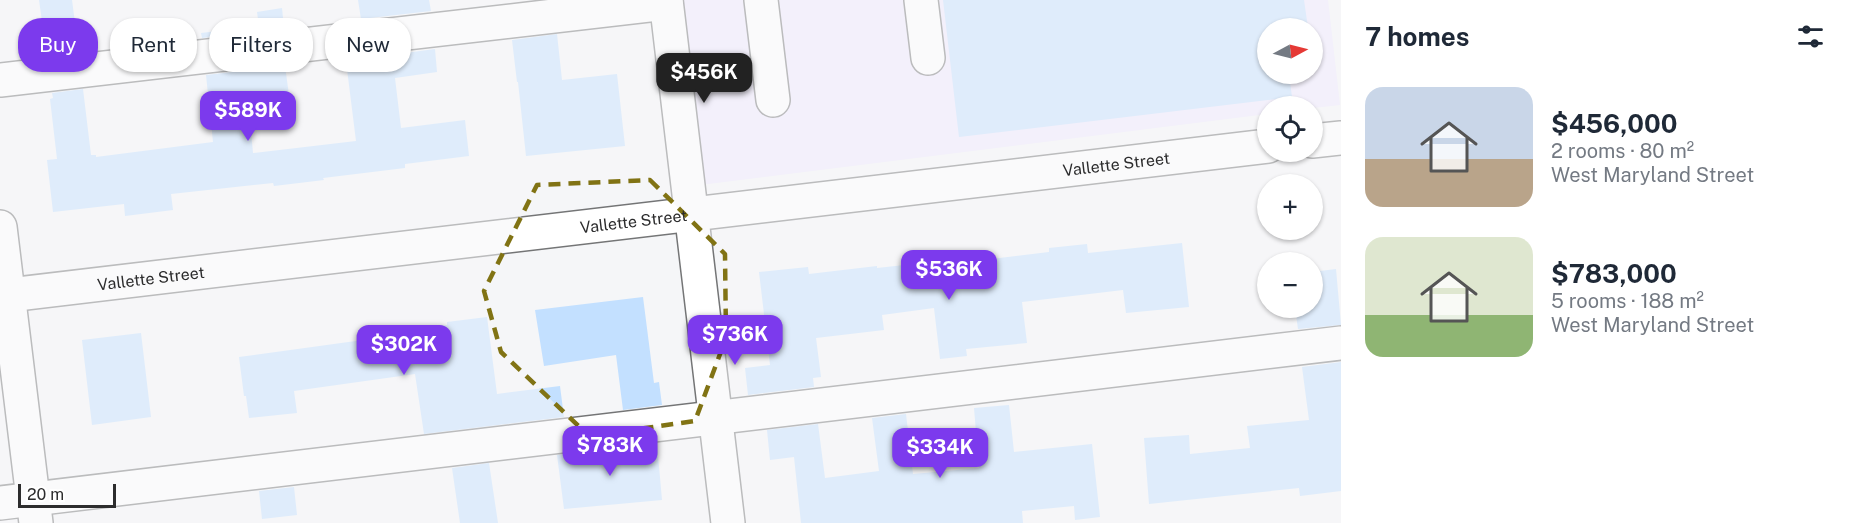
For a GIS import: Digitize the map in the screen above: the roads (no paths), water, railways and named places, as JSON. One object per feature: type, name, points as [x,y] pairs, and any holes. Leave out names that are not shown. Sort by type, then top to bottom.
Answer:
[{"type":"street","points":[[761,0],[773,100]]},
{"type":"street","points":[[921,0],[928,58]]},
{"type":"street","points":[[0,80],[666,2],[728,523]]},
{"type":"street","points":[[1323,140],[1341,138]]},
{"type":"street","name":"Vallette Street","points":[[4,296],[1257,147]]},
{"type":"street","points":[[0,227],[4,296],[34,511]]},
{"type":"street","points":[[0,503],[34,511],[715,417],[1341,343]]}]
